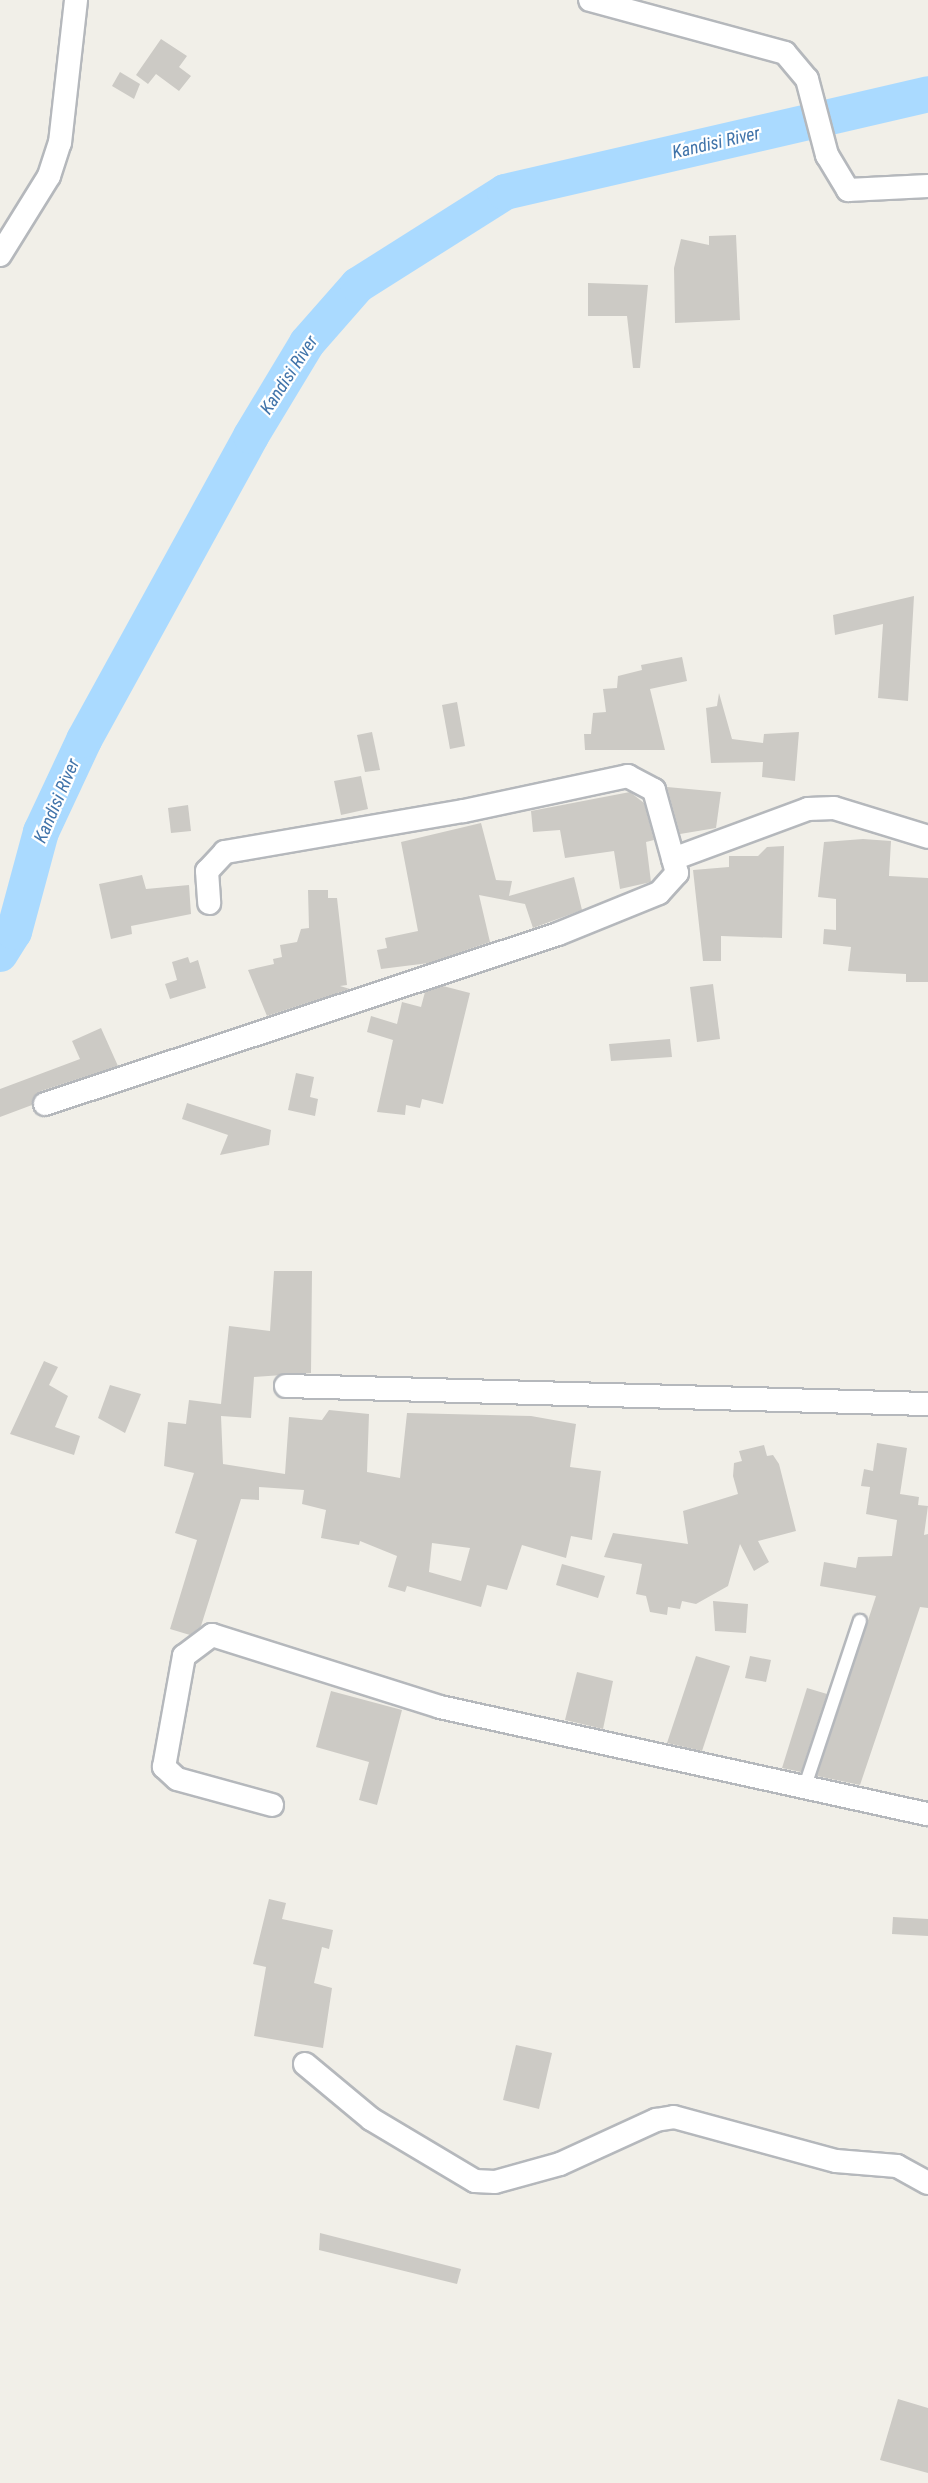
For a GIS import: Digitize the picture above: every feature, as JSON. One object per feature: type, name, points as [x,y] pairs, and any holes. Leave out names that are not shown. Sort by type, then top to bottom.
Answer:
[{"type":"street","points":[[0,255],[49,176],[60,143],[76,0]]},
{"type":"street","points":[[591,0],[785,53],[807,79],[827,155],[848,190],[928,186]]},
{"type":"street","points":[[45,1104],[558,934],[659,893],[677,873],[654,790],[628,776],[464,811],[225,852],[207,871],[209,903]]},
{"type":"street","points":[[672,859],[808,809],[834,808],[928,837]]},
{"type":"street","points":[[286,1386],[928,1404]]},
{"type":"street","points":[[272,1805],[177,1779],[164,1767],[184,1656],[212,1635],[440,1707],[928,1814]]},
{"type":"street","points":[[306,2064],[371,2119],[475,2181],[495,2182],[560,2164],[649,2123],[675,2117],[836,2161],[897,2166],[928,2183]]},
{"type":"lane","points":[[805,1786],[860,1621]]},
{"type":"building","points":[[161,39],[187,56],[179,67],[191,76],[179,91],[156,74],[148,84],[136,75]]},
{"type":"building","points":[[120,72],[140,84],[134,99],[112,86]]},
{"type":"building","points":[[736,235],[740,320],[675,323],[674,268],[681,239],[709,245],[709,236]]},
{"type":"building","points":[[588,283],[648,285],[640,368],[633,368],[627,316],[588,316]]},
{"type":"building","points":[[914,596],[908,701],[878,698],[883,624],[835,635],[833,615]]},
{"type":"building","points":[[682,657],[687,681],[650,689],[665,750],[585,750],[584,734],[591,734],[593,713],[606,712],[603,689],[617,688],[618,676],[642,670],[641,665]]},
{"type":"building","points":[[719,693],[732,739],[763,743],[764,734],[799,732],[795,781],[762,777],[763,762],[711,763],[706,708],[717,706]]},
{"type":"building","points":[[457,702],[465,746],[450,749],[442,705]]},
{"type":"building","points":[[372,732],[380,770],[365,772],[357,735]]},
{"type":"building","points":[[361,776],[368,809],[341,815],[334,781]]},
{"type":"building","points":[[667,787],[721,792],[716,828],[680,834]]},
{"type":"building","points":[[630,792],[644,803],[654,840],[646,842],[651,882],[620,889],[614,851],[565,858],[560,830],[533,832],[531,811]]},
{"type":"building","points":[[188,805],[191,831],[171,833],[168,808]]},
{"type":"building","points":[[481,823],[496,880],[512,881],[509,896],[574,877],[582,910],[533,928],[525,904],[479,895],[490,942],[429,963],[381,969],[377,950],[387,948],[385,938],[418,931],[401,842]]},
{"type":"building","points":[[863,839],[891,841],[889,876],[928,878],[928,982],[906,982],[906,974],[848,971],[851,947],[823,944],[824,929],[836,930],[836,899],[818,897],[824,842]]},
{"type":"building","points":[[784,846],[782,938],[721,936],[721,961],[703,961],[693,870],[729,867],[729,856],[758,856],[767,847]]},
{"type":"building","points":[[142,875],[146,889],[189,885],[191,914],[131,926],[132,934],[111,939],[99,884]]},
{"type":"building","points":[[308,890],[328,890],[328,898],[337,898],[347,985],[340,986],[350,989],[267,1016],[248,970],[274,964],[273,959],[282,957],[280,945],[297,942],[301,929],[309,928]]},
{"type":"building","points":[[188,957],[190,963],[198,960],[206,988],[170,999],[165,984],[177,980],[172,962]]},
{"type":"building","points":[[713,984],[720,1039],[697,1042],[690,987]]},
{"type":"building","points":[[443,986],[470,993],[443,1104],[422,1099],[420,1108],[406,1105],[405,1115],[377,1112],[393,1040],[367,1032],[371,1016],[397,1024],[402,1002],[421,1007],[425,992]]},
{"type":"building","points":[[101,1028],[118,1066],[41,1091],[32,1105],[0,1117],[0,1089],[80,1059],[72,1041]]},
{"type":"building","points":[[670,1039],[672,1057],[611,1061],[609,1044]]},
{"type":"building","points":[[296,1073],[314,1077],[310,1097],[318,1099],[315,1116],[288,1110]]},
{"type":"building","points":[[187,1103],[271,1130],[269,1145],[220,1155],[228,1135],[182,1119]]},
{"type":"building","points":[[274,1271],[312,1271],[311,1373],[254,1377],[251,1418],[221,1416],[223,1464],[285,1474],[289,1417],[322,1420],[329,1410],[369,1414],[367,1472],[400,1478],[407,1413],[531,1416],[576,1424],[570,1467],[601,1471],[592,1540],[571,1536],[566,1558],[522,1545],[507,1590],[487,1585],[481,1607],[407,1586],[405,1592],[388,1587],[397,1556],[360,1541],[359,1545],[321,1538],[326,1510],[302,1504],[304,1490],[259,1487],[259,1500],[241,1499],[201,1626],[190,1635],[170,1629],[197,1540],[175,1533],[194,1473],[164,1466],[168,1422],[186,1424],[189,1400],[221,1404],[229,1326],[270,1331]],"holes":[[[432,1543],[470,1548],[461,1581],[429,1572]]]},
{"type":"building","points":[[44,1361],[58,1367],[49,1385],[68,1396],[55,1427],[80,1436],[74,1455],[10,1434]]},
{"type":"building","points":[[110,1385],[141,1394],[125,1433],[98,1418]]},
{"type":"building","points":[[877,1443],[907,1448],[900,1494],[919,1497],[918,1505],[928,1506],[924,1535],[928,1534],[928,1608],[920,1607],[860,1785],[817,1776],[876,1596],[820,1586],[824,1562],[856,1568],[858,1557],[892,1556],[897,1520],[866,1514],[870,1487],[861,1486],[864,1469],[873,1471]]},
{"type":"building","points":[[764,1445],[767,1456],[773,1455],[779,1464],[796,1531],[758,1541],[769,1562],[754,1571],[740,1544],[728,1586],[696,1604],[682,1601],[680,1609],[668,1607],[667,1615],[650,1612],[646,1596],[636,1594],[642,1564],[604,1557],[613,1533],[688,1544],[683,1511],[738,1494],[733,1476],[734,1463],[742,1461],[739,1451]]},
{"type":"building","points":[[562,1564],[605,1576],[598,1598],[556,1585]]},
{"type":"building","points":[[713,1601],[748,1604],[746,1633],[715,1631]]},
{"type":"building","points":[[696,1656],[730,1666],[702,1751],[667,1743]]},
{"type":"building","points":[[750,1656],[771,1660],[766,1682],[745,1678]]},
{"type":"building","points":[[577,1672],[613,1681],[603,1729],[565,1720]]},
{"type":"building","points":[[807,1688],[827,1694],[801,1772],[782,1768]]},
{"type":"building","points":[[331,1691],[402,1710],[377,1805],[359,1800],[369,1762],[316,1747]]},
{"type":"building","points":[[269,1899],[286,1903],[282,1919],[333,1930],[329,1949],[322,1947],[314,1983],[332,1988],[323,2048],[254,2036],[266,1967],[253,1964]]},
{"type":"building","points":[[893,1917],[928,1919],[928,1936],[892,1934]]},
{"type":"building","points":[[516,2045],[552,2053],[539,2109],[503,2100]]},
{"type":"building","points":[[320,2233],[461,2269],[457,2284],[319,2250]]},
{"type":"building","points":[[898,2399],[928,2408],[928,2473],[880,2460]]},
{"type":"waterway","name":"Kandisi River","points":[[0,954],[14,932],[41,832],[84,740],[251,436],[307,343],[358,285],[505,192],[928,94]]}]
